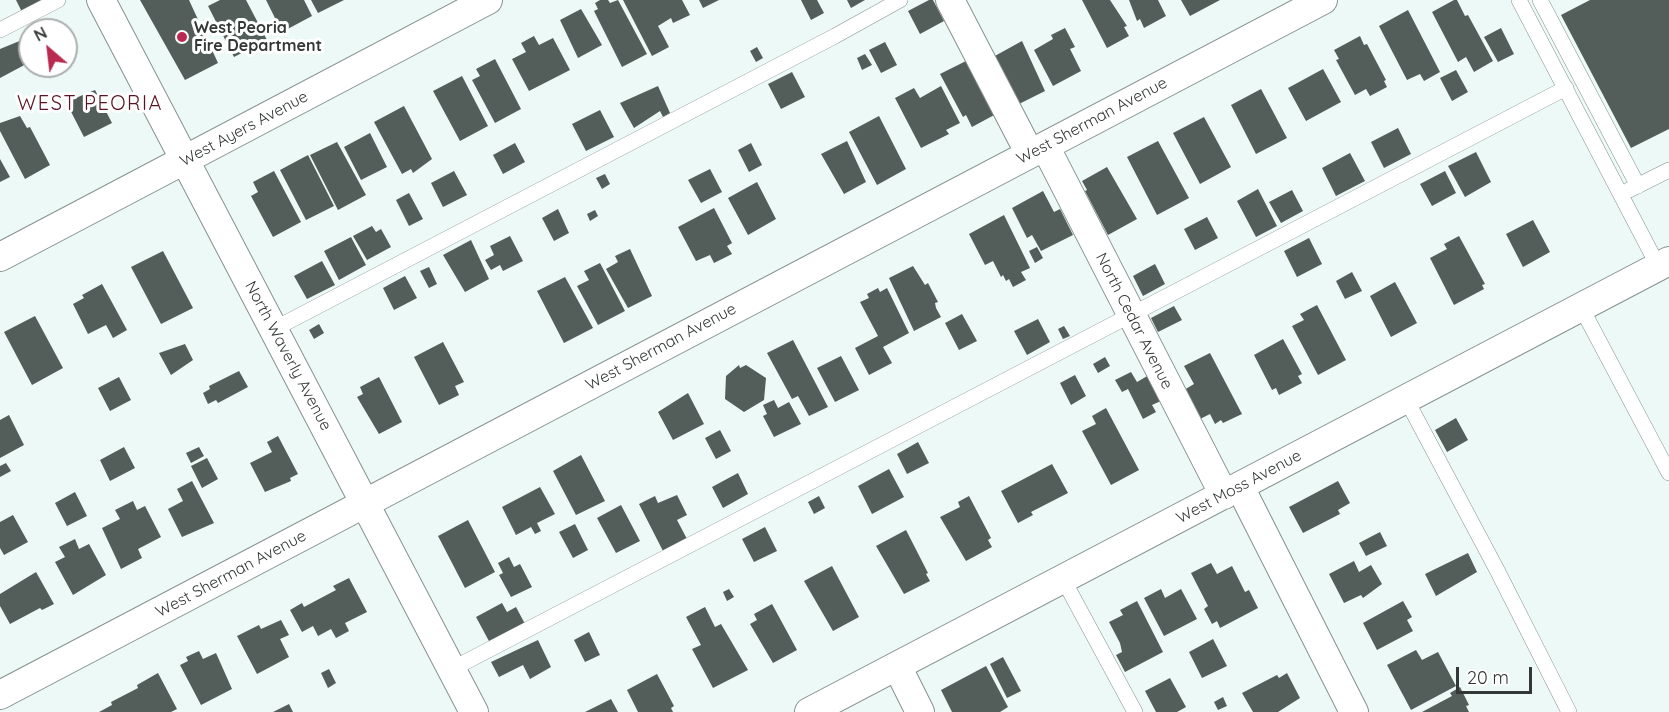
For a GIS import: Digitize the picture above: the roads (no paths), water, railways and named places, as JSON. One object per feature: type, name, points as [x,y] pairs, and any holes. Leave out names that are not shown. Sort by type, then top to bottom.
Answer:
[{"type":"street","name":"North Waverly Avenue","points":[[101,0],[474,712]]},
{"type":"street","name":"West Ayers Avenue","points":[[0,257],[488,0]]},
{"type":"street","name":"North Cedar Avenue","points":[[950,0],[1232,491],[1354,712]]},
{"type":"street","name":"West Sherman Avenue","points":[[0,695],[1323,0]]},
{"type":"street","name":"West Moss Avenue","points":[[809,712],[1664,264]]},
{"type":"street","points":[[897,666],[920,712]]},
{"type":"lane","points":[[0,30],[58,0]]},
{"type":"lane","points":[[274,328],[900,0]]},
{"type":"lane","points":[[1519,0],[1621,194],[1664,264]]},
{"type":"lane","points":[[1540,0],[1638,186]]},
{"type":"lane","points":[[452,669],[1566,88]]},
{"type":"lane","points":[[1621,194],[1669,170]]},
{"type":"lane","points":[[1581,307],[1669,472]]},
{"type":"lane","points":[[1406,399],[1569,712]]},
{"type":"lane","points":[[1063,579],[1135,712]]},
{"type":"place","name":"West Peoria Fire Department","points":[[182,37]]},
{"type":"district","name":"WEST PEORIA","points":[[90,104]]}]
